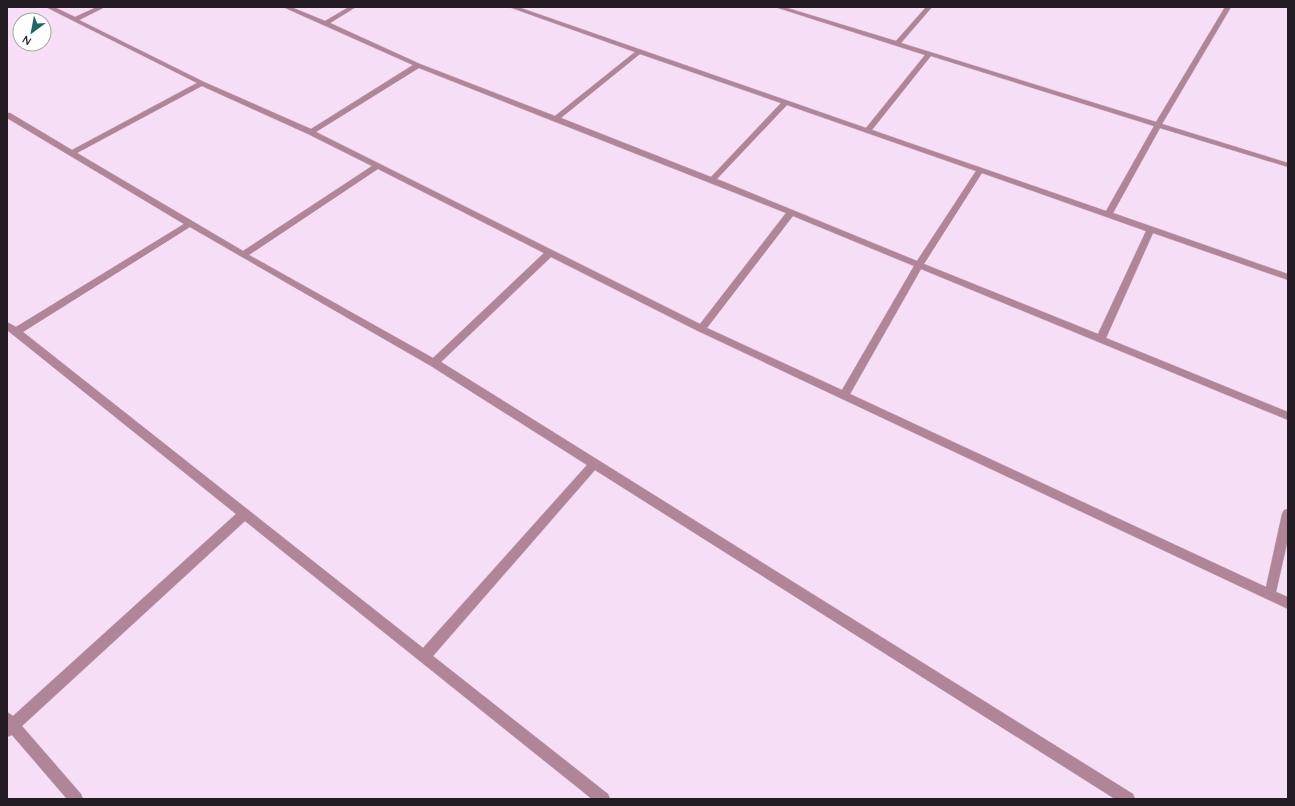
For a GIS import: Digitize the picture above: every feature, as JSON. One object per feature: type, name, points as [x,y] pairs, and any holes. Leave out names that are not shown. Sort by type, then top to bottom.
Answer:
[{"type":"street","points":[[50,7],[202,83],[311,132],[701,329],[1288,603]]},
{"type":"street","points":[[76,19],[102,7]]},
{"type":"street","points":[[286,7],[418,65],[712,180],[790,214],[919,265],[1288,416]]},
{"type":"street","points":[[325,23],[353,7]]},
{"type":"street","points":[[512,7],[527,9],[640,51],[1288,277]]},
{"type":"street","points":[[778,7],[1288,165]]},
{"type":"street","points":[[897,44],[929,7]]},
{"type":"street","points":[[1108,214],[1138,158],[1228,7]]},
{"type":"street","points":[[556,119],[640,51]]},
{"type":"street","points":[[868,130],[929,54]]},
{"type":"street","points":[[311,132],[418,65]]},
{"type":"street","points":[[72,153],[202,83]]},
{"type":"street","points":[[712,180],[786,102]]},
{"type":"street","points":[[7,115],[243,255],[434,363],[1128,799]]},
{"type":"street","points":[[243,255],[377,166]]},
{"type":"street","points":[[844,395],[919,265],[980,170]]},
{"type":"street","points":[[701,329],[790,214]]},
{"type":"street","points":[[191,223],[12,328],[603,799]]},
{"type":"street","points":[[1101,339],[1151,229]]},
{"type":"street","points":[[434,363],[550,253]]},
{"type":"street","points":[[423,657],[594,464]]},
{"type":"street","points":[[76,799],[9,725],[244,514]]},
{"type":"street","points":[[1270,594],[1288,514]]}]
